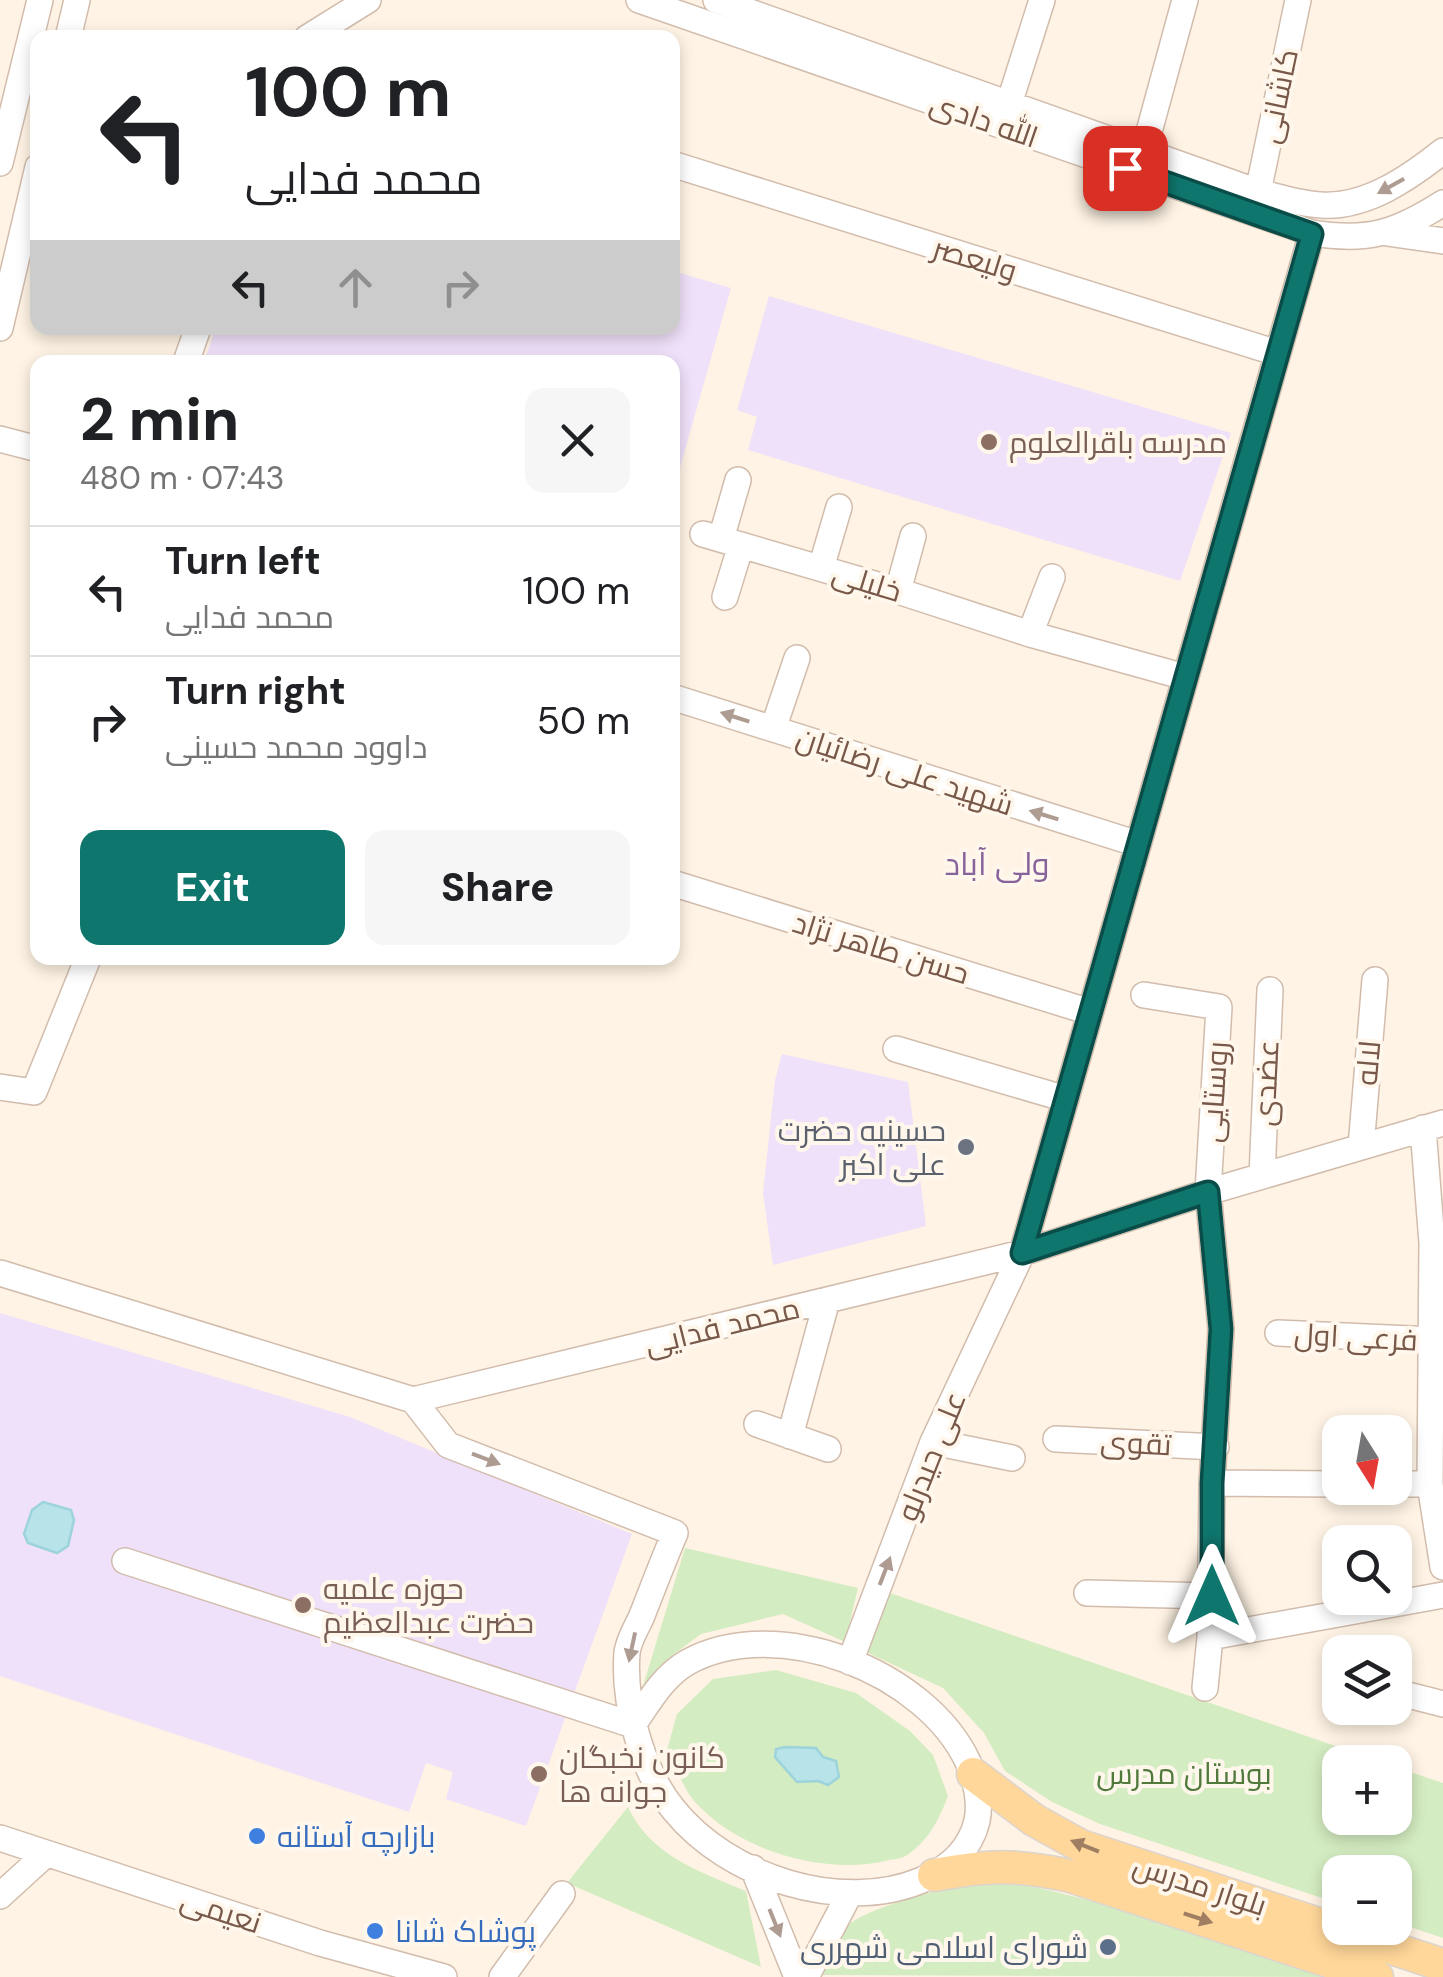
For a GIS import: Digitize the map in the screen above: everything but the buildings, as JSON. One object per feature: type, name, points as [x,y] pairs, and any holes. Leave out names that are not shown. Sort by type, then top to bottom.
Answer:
[{"type":"main road","name":"بلوار مدرس","points":[[973,1774],[1034,1820],[1082,1846],[1443,1965]]},
{"type":"main road","name":"بلوار مدرس","points":[[934,1874],[1024,1866],[1070,1876],[1376,1977]]},
{"type":"street","points":[[33,30],[40,0]]},
{"type":"street","points":[[70,30],[76,0]]},
{"type":"street","points":[[320,30],[368,0]]},
{"type":"street","name":"الله دادی","points":[[638,0],[1318,234],[1354,238],[1388,234],[1443,204]]},
{"type":"street","name":"الله دادی","points":[[716,0],[1258,192],[1332,206],[1376,194],[1416,172],[1443,151]]},
{"type":"street","points":[[1010,104],[1042,0]]},
{"type":"street","points":[[1144,150],[1185,0]]},
{"type":"street","name":"کاشانی","points":[[1258,192],[1298,0]]},
{"type":"street","points":[[0,163],[30,41]]},
{"type":"street","name":"ولیعصر","points":[[680,167],[1276,353]]},
{"type":"street","points":[[0,328],[30,201]]},
{"type":"street","name":"علی حیدرلو","points":[[850,1662],[933,1442],[1022,1253],[1276,353],[1318,234]]},
{"type":"street","points":[[1388,234],[1443,241]]},
{"type":"street","points":[[0,439],[30,447]]},
{"type":"street","points":[[725,597],[722,539],[738,480]]},
{"type":"street","points":[[821,568],[839,507]]},
{"type":"street","points":[[898,591],[913,536]]},
{"type":"street","name":"خلیلی","points":[[722,539],[1030,634],[1185,677]]},
{"type":"street","points":[[1030,634],[1052,577]]},
{"type":"street","points":[[772,728],[797,658]]},
{"type":"street","name":"شهید علی رضائیان","points":[[680,699],[1138,844]]},
{"type":"street","name":"حسن طاهر نژاد","points":[[680,886],[1090,1012]]},
{"type":"street","points":[[0,1087],[34,1092],[85,965]]},
{"type":"street","name":"لاله","points":[[1361,1147],[1375,980]]},
{"type":"street","name":"عضدی","points":[[1262,1176],[1270,990]]},
{"type":"street","name":"روستایی","points":[[1144,995],[1219,1008],[1208,1192]]},
{"type":"street","points":[[896,1050],[1066,1099]]},
{"type":"street","points":[[1433,1126],[1430,1484],[1443,1567]]},
{"type":"street","name":"محمد فدایی","points":[[413,1400],[1022,1253],[1208,1192],[1433,1126]]},
{"type":"street","points":[[1205,1688],[1221,1329],[1208,1192]]},
{"type":"street","points":[[0,1273],[413,1400],[448,1445],[675,1533],[627,1651],[633,1724],[652,1774],[675,1812],[723,1853],[817,1890],[882,1891],[910,1885],[954,1861],[977,1821],[973,1774],[946,1726],[898,1685],[850,1662],[804,1648],[740,1646],[686,1663],[667,1677],[633,1724]]},
{"type":"street","points":[[790,1436],[827,1300]]},
{"type":"street","name":"فرعی اول","points":[[1278,1333],[1433,1340]]},
{"type":"street","points":[[758,1424],[828,1449]]},
{"type":"street","name":"تقوی","points":[[1056,1439],[1216,1447]]},
{"type":"street","points":[[933,1442],[1012,1458]]},
{"type":"street","points":[[1212,1483],[1322,1484]]},
{"type":"street","points":[[1412,1484],[1430,1484]]},
{"type":"street","points":[[125,1561],[633,1724]]},
{"type":"street","points":[[1087,1593],[1212,1596]]},
{"type":"street","points":[[1210,1637],[1443,1596]]},
{"type":"street","points":[[1412,1696],[1443,1704]]},
{"type":"street","name":"نعیمی","points":[[0,1838],[320,1944],[444,1977]]},
{"type":"street","points":[[0,1896],[46,1854]]},
{"type":"street","points":[[753,1868],[797,1977]]},
{"type":"street","points":[[806,1977],[850,1893]]},
{"type":"street","points":[[502,1977],[562,1894]]},
{"type":"shaded area","points":[[680,273],[731,288],[680,467],[680,355],[206,355],[214,335],[680,335]]},
{"type":"shaded area","name":"مدرسه باقرالعلوم","points":[[769,296],[1231,433],[1180,581],[748,450],[757,417],[737,410]]},
{"type":"shaded area","points":[[782,1054],[908,1082],[926,1226],[773,1265],[763,1193],[775,1080]]},
{"type":"shaded area","name":"حوزه علمیه حضرت عبدالعظیم","points":[[0,1313],[350,1417],[632,1534],[526,1826],[446,1799],[453,1772],[426,1763],[409,1812],[0,1676]]},
{"type":"green space","points":[[685,1548],[858,1588],[845,1642],[783,1614],[701,1634],[673,1655],[643,1686]]},
{"type":"green space","name":"بوستان مدرس","points":[[890,1593],[1333,1745],[1322,1745],[1322,1835],[1412,1835],[1412,1773],[1443,1783],[1443,1938],[1412,1928],[1412,1855],[1322,1855],[1322,1898],[1100,1824],[1052,1802],[1005,1771],[984,1733],[943,1688],[864,1651]]},
{"type":"green space","points":[[776,1670],[856,1693],[910,1731],[933,1755],[948,1796],[929,1834],[908,1855],[839,1865],[787,1856],[737,1835],[692,1799],[667,1750],[677,1714],[713,1679]]},
{"type":"green space","points":[[628,1807],[637,1824],[663,1850],[694,1869],[746,1891],[761,1967],[567,1883]]},
{"type":"green space","points":[[990,1879],[1116,1908],[1322,1977],[821,1975],[839,1936],[858,1918],[915,1897]]},
{"type":"water","points":[[43,1502],[71,1510],[74,1520],[68,1546],[57,1553],[28,1543],[24,1534],[32,1510]]},
{"type":"water","points":[[816,1748],[823,1757],[836,1761],[839,1777],[828,1785],[818,1781],[797,1782],[775,1757],[776,1749]]},
{"type":"place","name":"مدرسه باقرالعلوم","points":[[989,442]]},
{"type":"place","name":"حسینیه حضرت علی اکبر","points":[[966,1147]]},
{"type":"place","name":"حوزه علمیه حضرت عبدالعظیم","points":[[303,1605]]},
{"type":"place","name":"کانون نخبگان جوانه ها","points":[[539,1774]]},
{"type":"place","name":"بازارچه آستانه","points":[[257,1836]]},
{"type":"place","name":"پوشاک شانا","points":[[375,1931]]},
{"type":"place","name":"شورای اسلامی شهرری","points":[[1108,1947]]},
{"type":"district","name":"ولی آباد","points":[[997,864]]},
{"type":"route","points":[[1125,168],[1312,234],[1022,1253],[1208,1192],[1221,1329],[1212,1483],[1212,1596]]}]
